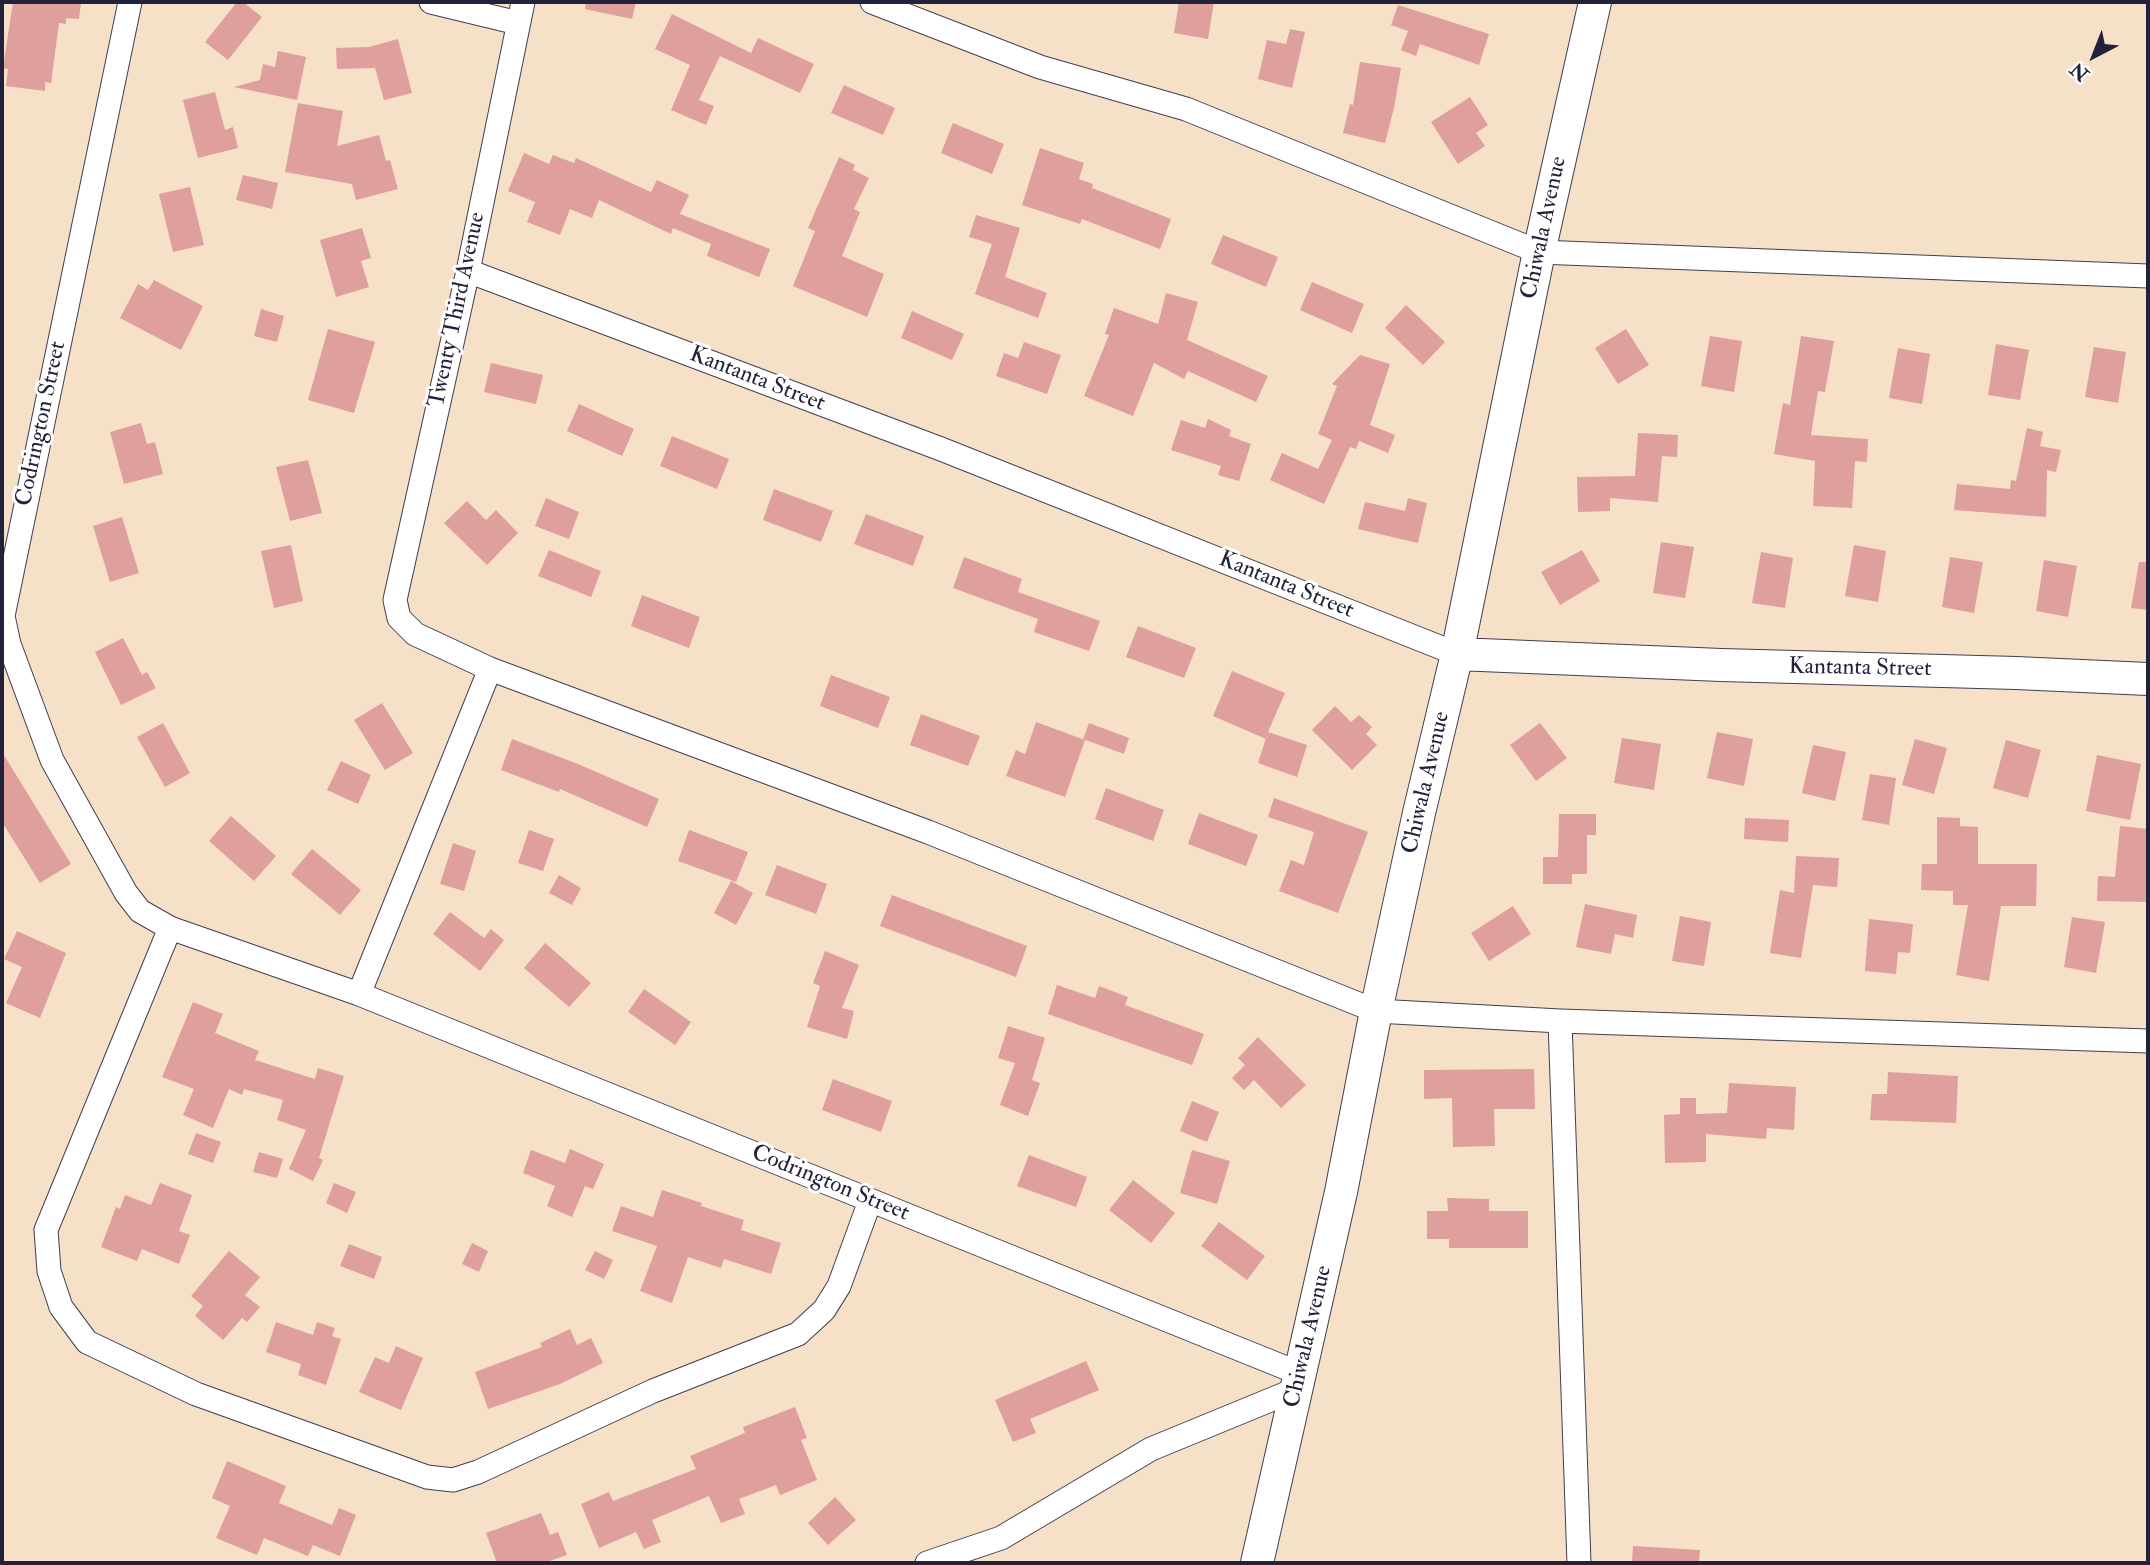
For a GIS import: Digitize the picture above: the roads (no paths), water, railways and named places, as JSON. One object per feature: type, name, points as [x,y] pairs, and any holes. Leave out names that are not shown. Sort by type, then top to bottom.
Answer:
[{"type":"main road","name":"Chiwala Avenue","points":[[1256,1563],[1341,1192],[1376,1011],[1457,654],[1539,252],[1595,2]]},
{"type":"main road","name":"Kantanta Street","points":[[1457,654],[1721,666],[2148,678]]},
{"type":"street","name":"Codrington Street","points":[[130,2],[3,616],[9,644],[52,760],[126,893],[140,911],[170,928],[359,994],[870,1201],[1299,1382]]},
{"type":"street","points":[[431,2],[520,12]]},
{"type":"street","points":[[872,2],[1041,67],[1186,109],[1539,252],[2148,276]]},
{"type":"street","name":"Twenty Third Avenue","points":[[490,669],[415,634],[399,618],[395,600],[468,271],[520,12]]},
{"type":"street","name":"Kantanta Street","points":[[468,271],[941,449],[1457,654]]},
{"type":"street","points":[[359,994],[490,669],[928,832],[1376,1011],[1560,1021],[2148,1041]]},
{"type":"street","points":[[170,928],[46,1230],[49,1271],[61,1307],[87,1342],[195,1394],[427,1477],[453,1480],[478,1472],[653,1391],[798,1334],[824,1310],[839,1286],[870,1201]]},
{"type":"street","points":[[1560,1021],[1579,1563]]},
{"type":"street","points":[[927,1563],[1001,1538],[1151,1449],[1299,1382]]}]
